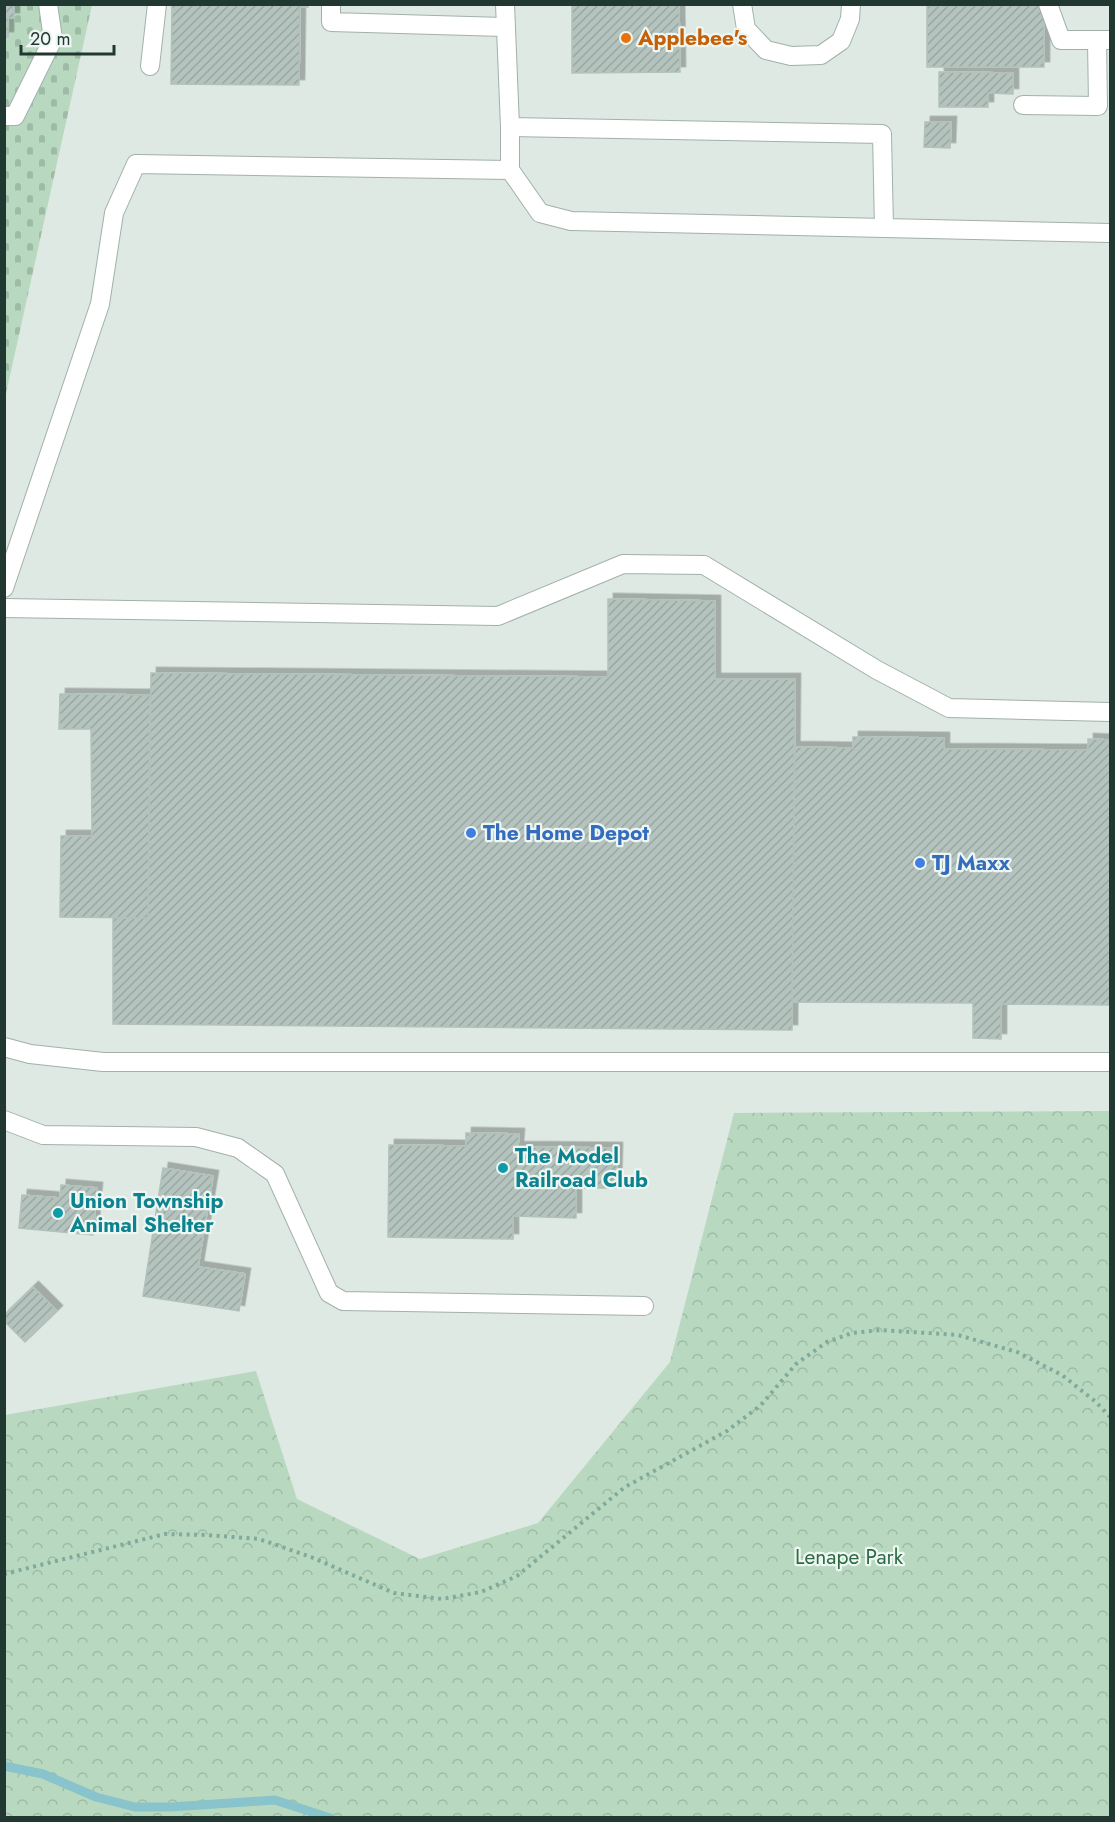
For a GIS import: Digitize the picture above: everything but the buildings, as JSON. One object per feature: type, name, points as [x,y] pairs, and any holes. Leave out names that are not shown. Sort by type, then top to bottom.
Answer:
[{"type":"street","points":[[4,116],[15,116],[53,39],[48,4]]},
{"type":"street","points":[[150,66],[157,4]]},
{"type":"street","points":[[331,4],[331,22],[504,27]]},
{"type":"street","points":[[505,4],[510,170],[540,213],[571,221],[1110,233]]},
{"type":"street","points":[[742,4],[746,29],[766,50],[792,56],[821,55],[841,41],[850,19],[851,4]]},
{"type":"street","points":[[1023,105],[1098,106],[1104,40],[1061,40],[1048,4]]},
{"type":"street","points":[[510,128],[882,134],[884,228]]},
{"type":"street","points":[[4,588],[100,304],[114,213],[136,164],[510,170]]},
{"type":"street","points":[[4,608],[498,616],[623,564],[704,565],[877,670],[949,708],[1110,712]]},
{"type":"street","points":[[4,1047],[30,1054],[103,1062],[1110,1062]]},
{"type":"street","points":[[4,1120],[43,1135],[196,1137],[238,1148],[275,1174],[329,1293],[344,1301],[644,1306]]},
{"type":"path","points":[[4,1574],[165,1534],[207,1534],[259,1539],[311,1557],[394,1593],[442,1599],[481,1592],[517,1576],[625,1487],[727,1431],[761,1405],[796,1364],[827,1342],[852,1333],[880,1330],[958,1335],[1017,1352],[1062,1375],[1096,1402],[1110,1417]]},
{"type":"green space","points":[[5,5],[92,5],[5,398]]},
{"type":"green space","name":"Lenape Park","points":[[1110,1111],[1110,1817],[5,1817],[5,1415],[256,1371],[297,1499],[420,1559],[538,1523],[670,1362],[734,1113]]},
{"type":"waterway","points":[[4,1766],[43,1774],[96,1797],[135,1807],[275,1800],[330,1818]]},
{"type":"place","name":"Applebee's","points":[[626,38]]},
{"type":"place","name":"The Home Depot","points":[[471,833]]},
{"type":"place","name":"TJ Maxx","points":[[920,863]]},
{"type":"place","name":"The Model Railroad Club","points":[[503,1168]]},
{"type":"place","name":"Union Township Animal Shelter","points":[[58,1213]]}]
